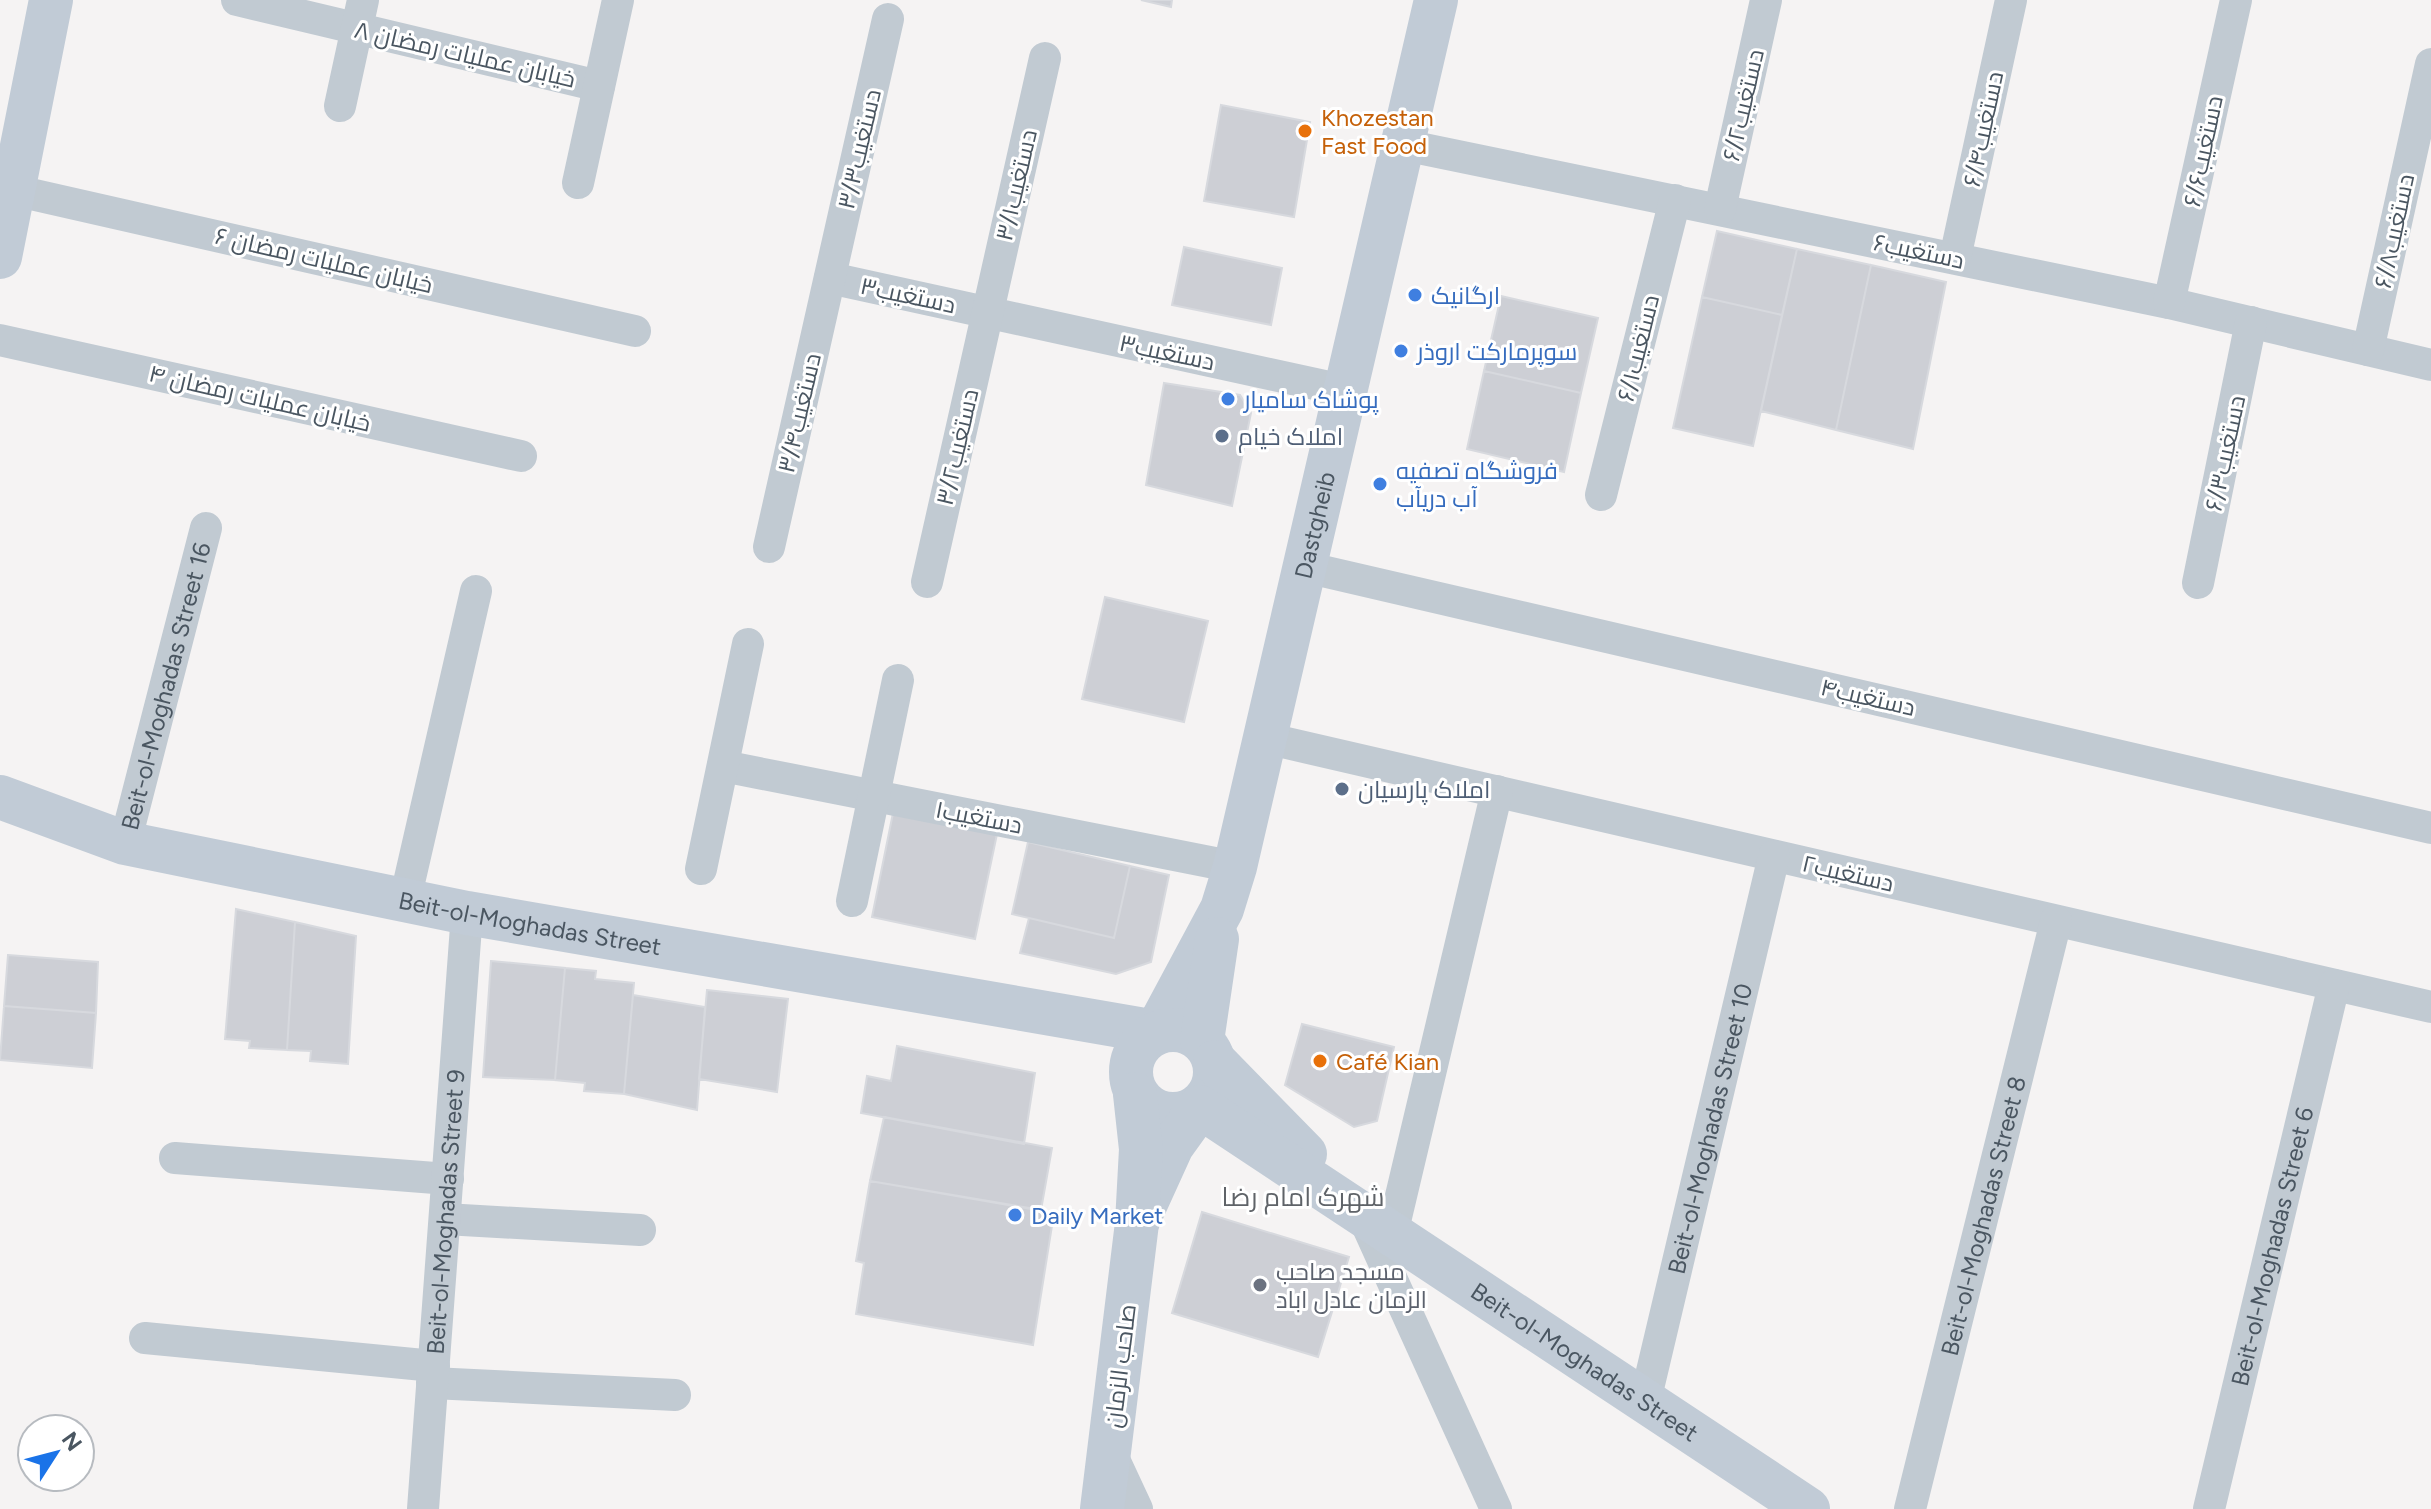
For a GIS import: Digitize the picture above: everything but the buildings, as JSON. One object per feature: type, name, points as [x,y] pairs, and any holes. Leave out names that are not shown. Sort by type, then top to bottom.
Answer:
[{"type":"street","points":[[0,257],[51,0]]},
{"type":"street","name":"خیابان عملیات رمضان ۸","points":[[237,0],[360,14],[599,86]]},
{"type":"street","points":[[578,183],[618,0]]},
{"type":"street","name":"Dastgheib","points":[[1222,909],[1235,867],[1436,0]]},
{"type":"street","name":"دستغیب۶/۲","points":[[1720,209],[1766,0]]},
{"type":"street","name":"دستغیب۶/۴","points":[[1955,258],[2011,0]]},
{"type":"street","name":"دستغیب۶/۶","points":[[2169,303],[2236,0]]},
{"type":"street","points":[[340,106],[360,14]]},
{"type":"street","name":"۳/۳دستغیب","points":[[830,278],[888,19]]},
{"type":"street","name":"۳/۱دستغیب","points":[[987,313],[1045,58]]},
{"type":"street","name":"دستغیب۶/۸","points":[[2368,350],[2431,64]]},
{"type":"street","name":"دستغیب۶","points":[[1404,145],[2169,303],[2431,365]]},
{"type":"street","name":"خیابان عملیات رمضان ۶","points":[[13,190],[635,331]]},
{"type":"street","name":"دستغیب۶/۱","points":[[1601,495],[1675,200]]},
{"type":"street","name":"۳دستغیب","points":[[830,278],[987,313]]},
{"type":"street","name":"۳/۴دستغیب","points":[[769,547],[830,278]]},
{"type":"street","name":"دستغیب۳","points":[[987,313],[1347,391]]},
{"type":"street","name":"۳/۲دستغیب","points":[[927,582],[987,313]]},
{"type":"street","name":"دستغیب۶/۳","points":[[2198,583],[2251,322]]},
{"type":"street","name":"خیابان عملیات رمضان ۴","points":[[0,340],[521,456]]},
{"type":"street","name":"Beit-ol-Moghadas Street 16","points":[[125,843],[206,528]]},
{"type":"street","name":"دستغیب۴","points":[[1305,567],[2431,828]]},
{"type":"street","points":[[405,900],[476,591]]},
{"type":"street","points":[[701,869],[748,644]]},
{"type":"street","points":[[852,901],[898,680]]},
{"type":"street","name":"۲دستغیب","points":[[1265,738],[2431,1007]]},
{"type":"street","name":"دستغیب۱","points":[[723,766],[1235,867]]},
{"type":"street","points":[[1496,1509],[1377,1224],[1497,791]]},
{"type":"street","name":"Beit-ol-Moghadas Street","points":[[0,797],[125,843],[467,913],[1156,1032]]},
{"type":"street","name":"Beit-ol-Moghadas Street 10","points":[[1645,1401],[1774,856]]},
{"type":"street","points":[[1137,1223],[1141,1149],[1132,1082],[1137,1047],[1156,1032],[1222,909]]},
{"type":"street","points":[[1137,1223],[1172,1146],[1214,1087],[1209,1052],[1222,909]]},
{"type":"street","name":"Beit-ol-Moghadas Street 9","points":[[423,1509],[467,913]]},
{"type":"street","name":"Beit-ol-Moghadas Street 8","points":[[1910,1509],[2056,921]]},
{"type":"street","name":"Beit-ol-Moghadas Street 6","points":[[2209,1509],[2334,985]]},
{"type":"street","points":[[1069,1017],[1132,1082],[1153,1111],[1177,1116],[1200,1107]]},
{"type":"street","points":[[1156,1032],[1180,1029],[1209,1052]]},
{"type":"street","name":"Beit-ol-Moghadas Street","points":[[1209,1052],[1377,1224]]},
{"type":"street","name":"Beit-ol-Moghadas Street","points":[[1200,1107],[1808,1509]]},
{"type":"street","points":[[175,1158],[448,1179]]},
{"type":"street","points":[[445,1219],[640,1230]]},
{"type":"street","name":"صاحب الزمان","points":[[1102,1509],[1137,1223]]},
{"type":"street","points":[[145,1338],[433,1374],[675,1395]]},
{"type":"street","points":[[1110,1451],[1137,1509]]},
{"type":"place","name":"Khozestan Fast Food","points":[[1305,131]]},
{"type":"place","name":"ارگانیک","points":[[1415,295]]},
{"type":"place","name":"سوپرمارکت اروذر","points":[[1401,351]]},
{"type":"place","name":"پوشاک سامیار","points":[[1228,399]]},
{"type":"place","name":"املاک خیام","points":[[1222,436]]},
{"type":"place","name":"فروشگاه تصفیه آب دریآب","points":[[1380,484]]},
{"type":"place","name":"املاک پارسیان","points":[[1342,789]]},
{"type":"place","name":"Café Kian","points":[[1320,1061]]},
{"type":"place","name":"Daily Market","points":[[1015,1215]]},
{"type":"place","name":"مسجد صاحب الزمان عادل اباد","points":[[1260,1285]]},
{"type":"district","name":"شهرک امام رضا","points":[[1303,1197]]}]
